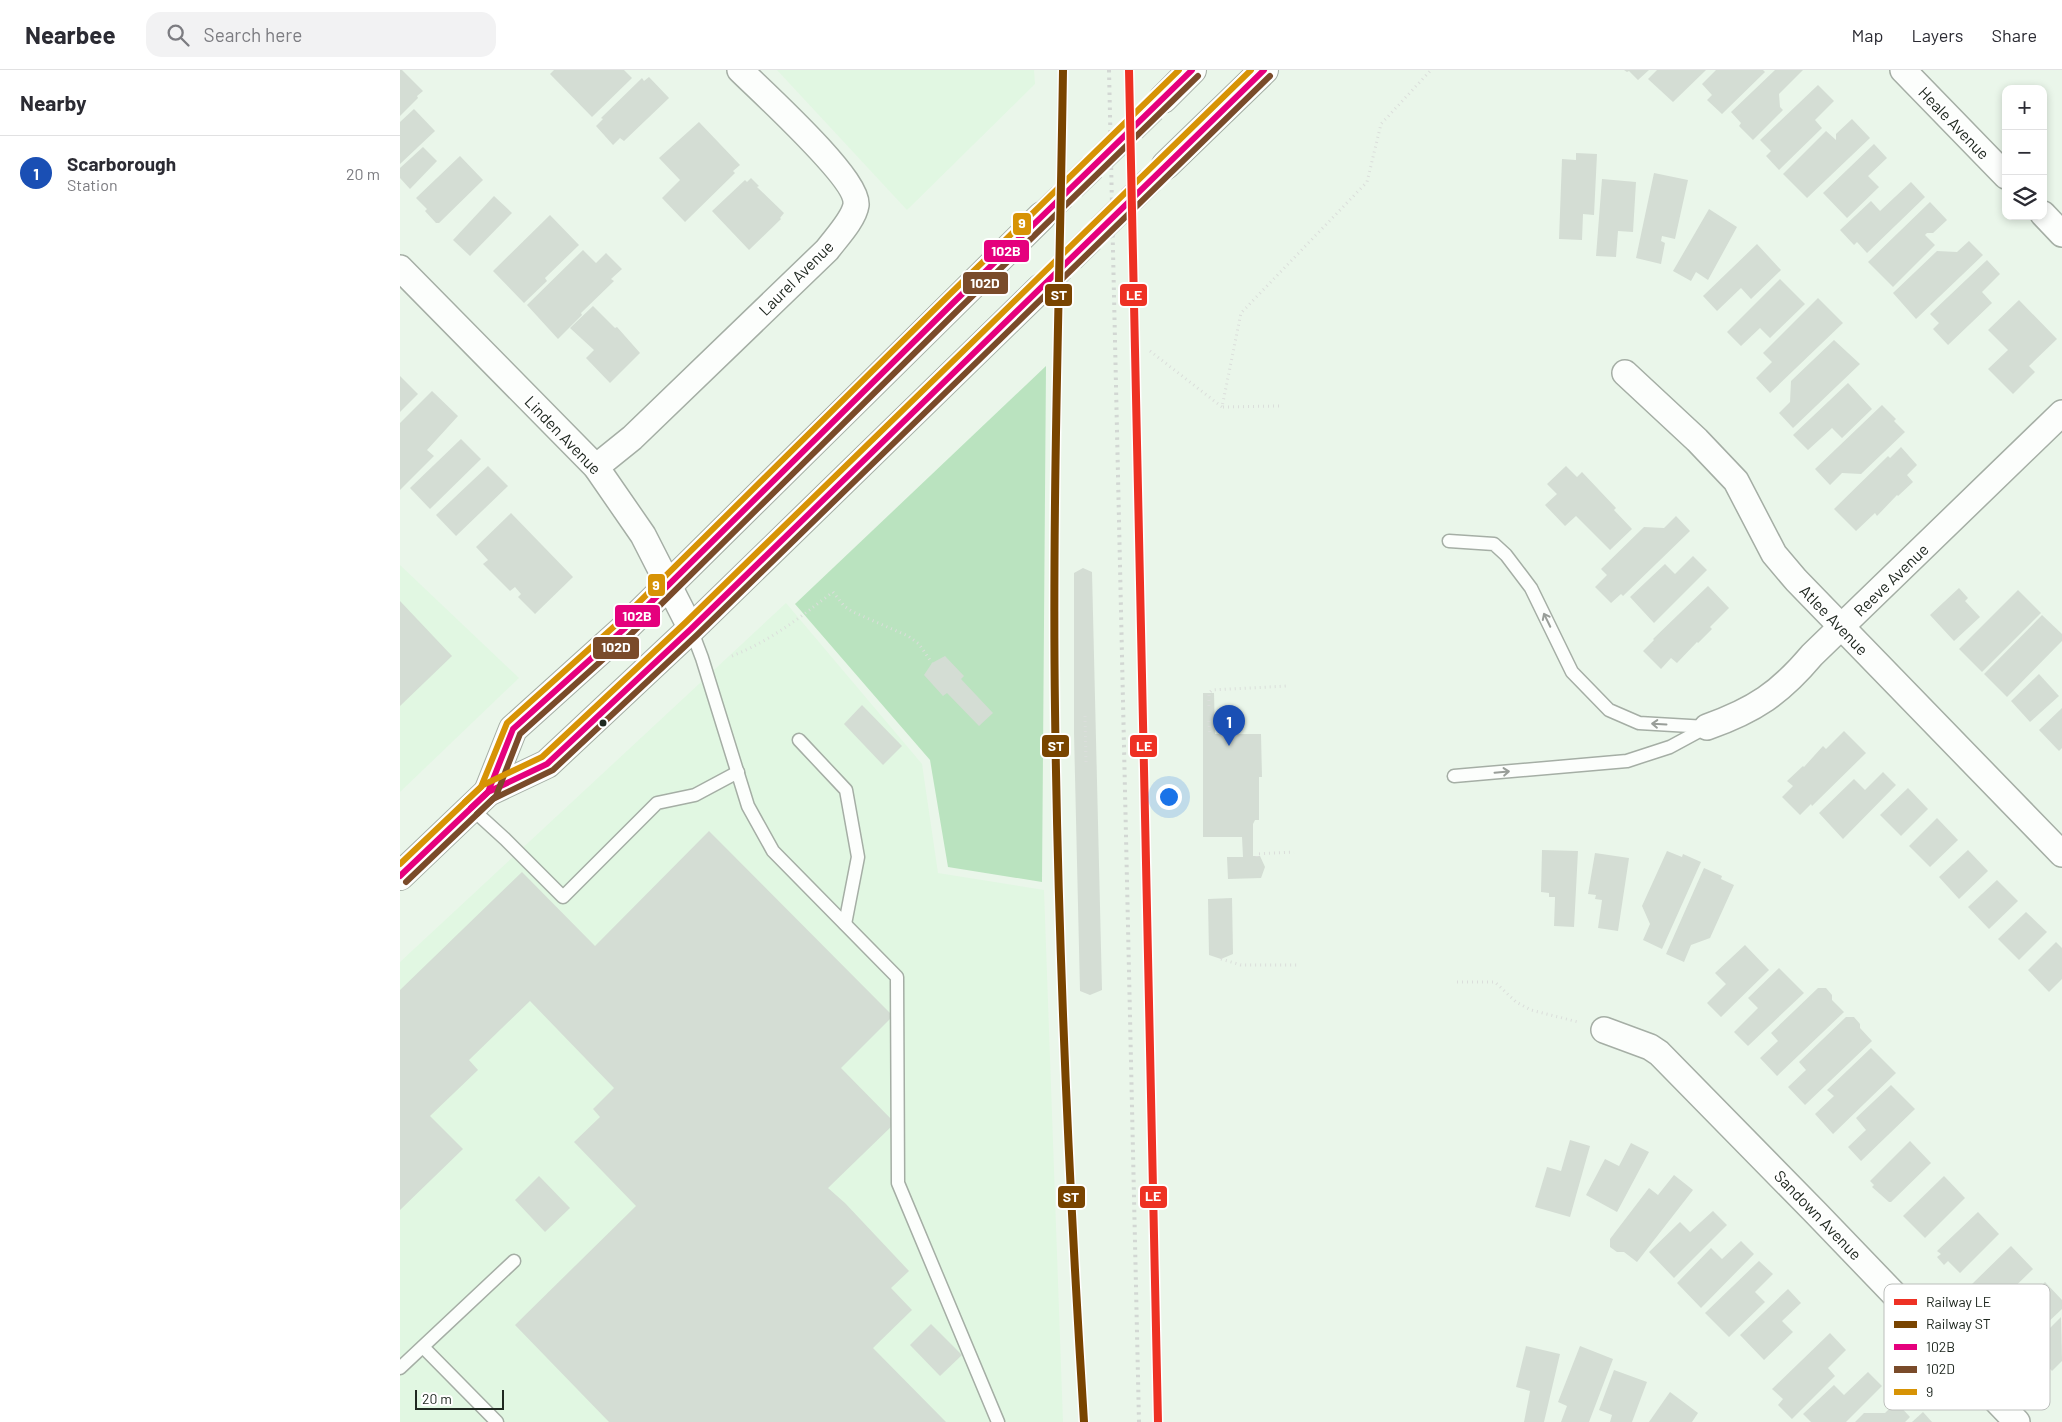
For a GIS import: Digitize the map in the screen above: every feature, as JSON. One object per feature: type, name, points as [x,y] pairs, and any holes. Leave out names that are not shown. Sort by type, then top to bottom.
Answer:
[{"type":"main road","points":[[1163,99],[1192,70]]},
{"type":"main road","points":[[1166,165],[1264,70]]},
{"type":"main road","points":[[479,800],[513,729],[624,629],[1042,216]]},
{"type":"main road","points":[[400,876],[479,800],[547,764],[690,629],[1041,288]]},
{"type":"street","name":"Laurel Avenue","points":[[596,467],[632,438],[827,250],[845,226],[856,206],[856,196],[836,166],[740,70]]},
{"type":"street","name":"Heale Avenue","points":[[1903,70],[2005,175]]},
{"type":"street","points":[[2047,218],[2062,234]]},
{"type":"street","name":"Linden Avenue","points":[[400,268],[596,467],[643,535],[690,629]]},
{"type":"street","name":"Atlee Avenue","points":[[1625,373],[1697,440],[1736,481],[1774,554],[1796,580],[2062,854]]},
{"type":"street","name":"Reeve Avenue","points":[[1707,726],[1737,716],[1764,702],[1793,677],[1812,655],[2062,413]]},
{"type":"street","name":"Sandown Avenue","points":[[1604,1030],[1650,1047],[1659,1053],[1884,1284]]},
{"type":"street","name":"Sandown Avenue","points":[[2005,1410],[2017,1422]]},
{"type":"lane","points":[[1449,541],[1494,544],[1506,554],[1531,588],[1572,672],[1609,710],[1640,723],[1707,726]]},
{"type":"lane","points":[[690,629],[702,658],[748,806],[773,851],[897,977],[898,1183],[998,1422]]},
{"type":"lane","points":[[1454,776],[1627,761],[1670,747],[1707,726]]},
{"type":"lane","points":[[799,740],[846,790],[858,857],[845,924]]},
{"type":"lane","points":[[479,800],[563,897],[657,803],[695,795],[738,772]]},
{"type":"lane","points":[[400,1368],[514,1261]]},
{"type":"lane","points":[[423,1347],[497,1422]]},
{"type":"path","points":[[1222,407],[1241,313],[1367,182],[1381,124],[1431,70]]},
{"type":"path","points":[[1150,351],[1222,407],[1279,406]]},
{"type":"path","points":[[732,656],[757,646],[798,620],[833,592],[844,606],[854,612],[908,636],[919,644],[932,663]]},
{"type":"path","points":[[1209,706],[1212,690],[1287,686]]},
{"type":"path","points":[[1085,716],[1086,763]]},
{"type":"path","points":[[1209,721],[1210,736]]},
{"type":"path","points":[[1257,857],[1257,854],[1294,852]]},
{"type":"path","points":[[1221,959],[1241,965],[1299,965]]},
{"type":"path","points":[[1458,982],[1495,982],[1516,1002],[1531,1010],[1604,1030]]},
{"type":"shaded area","points":[[777,70],[1034,70],[1035,84],[907,210]]},
{"type":"shaded area","points":[[400,565],[519,678],[400,792]]},
{"type":"shaded area","points":[[786,603],[922,764],[938,873],[1044,890],[1063,1422],[400,1422],[400,962]]},
{"type":"green space","points":[[1046,366],[1042,882],[948,867],[930,760],[795,604]]},
{"type":"building","points":[[400,70],[423,91],[400,116]]},
{"type":"building","points":[[554,70],[624,70],[632,78],[592,117],[550,74]]},
{"type":"building","points":[[1624,70],[1649,70],[1638,80],[1629,71]]},
{"type":"building","points":[[1657,70],[1706,70],[1673,102],[1648,79]]},
{"type":"building","points":[[1716,70],[1763,70],[1765,72],[1722,114],[1707,100],[1712,95],[1702,84]]},
{"type":"building","points":[[1775,70],[1803,70],[1779,94],[1780,107],[1783,110],[1753,140],[1739,126],[1741,123],[1731,112]]},
{"type":"building","points":[[649,77],[669,98],[624,141],[620,138],[613,145],[596,126],[603,119],[601,118],[642,78],[644,81]]},
{"type":"building","points":[[1818,85],[1834,101],[1815,120],[1822,128],[1779,170],[1766,156],[1771,151],[1760,140]]},
{"type":"building","points":[[414,109],[435,131],[400,164],[400,122]]},
{"type":"building","points":[[1852,119],[1870,138],[1807,198],[1783,174],[1826,131],[1836,140],[1836,134]]},
{"type":"building","points":[[699,122],[740,165],[733,171],[735,173],[685,222],[662,198],[680,180],[659,158]]},
{"type":"building","points":[[1874,144],[1887,158],[1868,176],[1879,187],[1847,218],[1823,193]]},
{"type":"building","points":[[423,147],[437,161],[410,189],[400,178],[400,168]]},
{"type":"building","points":[[1576,153],[1597,154],[1594,215],[1583,214],[1582,240],[1559,239],[1562,159],[1576,160]]},
{"type":"building","points":[[460,156],[483,180],[439,223],[436,223],[425,211],[427,209],[416,198]]},
{"type":"building","points":[[1654,173],[1688,180],[1675,239],[1662,236],[1661,241],[1665,243],[1661,264],[1636,258]]},
{"type":"building","points":[[751,178],[759,186],[757,187],[784,213],[781,219],[749,250],[712,211],[745,180],[747,182]]},
{"type":"building","points":[[1602,179],[1636,182],[1633,232],[1618,231],[1616,257],[1596,256]]},
{"type":"building","points":[[1911,182],[1925,197],[1867,253],[1857,242],[1854,245],[1840,230],[1871,201],[1880,211]]},
{"type":"building","points":[[494,196],[512,213],[470,256],[453,240]]},
{"type":"building","points":[[1930,202],[1947,220],[1933,233],[1925,235],[1935,245],[1893,287],[1868,262]]},
{"type":"building","points":[[1709,209],[1737,227],[1708,280],[1696,272],[1691,281],[1673,271]]},
{"type":"building","points":[[550,215],[579,245],[545,278],[547,281],[524,303],[493,271]]},
{"type":"building","points":[[1969,241],[1983,255],[1916,319],[1893,293],[1937,251],[1957,252]]},
{"type":"building","points":[[1757,244],[1781,270],[1751,299],[1741,288],[1717,311],[1703,296]]},
{"type":"building","points":[[583,250],[596,263],[606,253],[622,269],[611,279],[614,281],[581,313],[582,315],[558,339],[527,305]]},
{"type":"building","points":[[1987,260],[2000,274],[1982,292],[1992,303],[1948,345],[1933,329],[1939,323],[1930,314]]},
{"type":"building","points":[[1780,279],[1805,304],[1770,338],[1760,328],[1741,346],[1727,332]]},
{"type":"building","points":[[1818,298],[1843,323],[1770,393],[1756,378],[1772,362],[1763,353]]},
{"type":"building","points":[[2019,300],[2057,339],[2029,366],[2035,372],[2013,394],[1988,369],[2008,350],[1988,330]]},
{"type":"building","points":[[593,306],[615,328],[617,327],[640,353],[610,383],[586,358],[594,350],[570,328]]},
{"type":"building","points":[[1834,340],[1860,364],[1793,428],[1779,413],[1790,402],[1791,381]]},
{"type":"building","points":[[400,376],[418,394],[400,412]]},
{"type":"building","points":[[1848,383],[1872,409],[1842,438],[1832,428],[1808,450],[1793,435]]},
{"type":"building","points":[[432,391],[458,416],[427,450],[434,456],[400,490],[400,423]]},
{"type":"building","points":[[1882,405],[1896,419],[1894,421],[1905,432],[1861,474],[1842,473],[1830,485],[1815,469]]},
{"type":"building","points":[[461,439],[481,459],[430,509],[410,488]]},
{"type":"building","points":[[1901,447],[1917,465],[1907,475],[1913,482],[1897,495],[1877,516],[1875,513],[1856,531],[1834,509],[1888,456],[1890,458]]},
{"type":"building","points":[[488,466],[508,486],[456,536],[436,515]]},
{"type":"building","points":[[1566,466],[1577,477],[1582,472],[1616,508],[1614,510],[1632,529],[1610,550],[1576,516],[1565,526],[1545,505],[1557,494],[1547,484]]},
{"type":"building","points":[[511,513],[573,577],[535,614],[518,597],[521,594],[515,587],[510,591],[483,564],[488,560],[476,547]]},
{"type":"building","points":[[1676,516],[1690,531],[1623,596],[1621,594],[1611,603],[1595,587],[1607,575],[1601,569],[1644,527],[1664,528]]},
{"type":"building","points":[[1693,556],[1707,570],[1654,623],[1630,597],[1665,564],[1675,574]]},
{"type":"building","points":[[1083,568],[1092,572],[1102,990],[1090,995],[1080,991],[1074,733],[1074,573]]},
{"type":"building","points":[[1708,586],[1729,608],[1710,627],[1712,629],[1677,663],[1671,658],[1661,669],[1643,651]]},
{"type":"building","points":[[1959,588],[1968,598],[1965,601],[1980,617],[1954,641],[1930,615]]},
{"type":"building","points":[[2018,590],[2041,613],[1982,672],[1959,649]]},
{"type":"building","points":[[400,601],[452,656],[400,706]]},
{"type":"building","points":[[2042,615],[2062,634],[2062,641],[2007,697],[1984,674]]},
{"type":"building","points":[[945,656],[964,676],[961,679],[993,713],[979,726],[947,693],[943,696],[924,675],[932,663]]},
{"type":"building","points":[[2039,674],[2059,696],[2030,722],[2011,701]]},
{"type":"building","points":[[1203,693],[1214,693],[1215,734],[1261,734],[1262,777],[1259,777],[1259,820],[1255,820],[1253,824],[1253,856],[1260,856],[1265,867],[1261,878],[1228,879],[1227,857],[1243,857],[1242,837],[1203,837]]},
{"type":"building","points":[[862,705],[902,746],[883,765],[844,724]]},
{"type":"building","points":[[2062,708],[2062,748],[2059,751],[2039,730]]},
{"type":"building","points":[[1844,731],[1866,753],[1812,806],[1811,804],[1800,815],[1782,797],[1793,786],[1787,781],[1804,767],[1823,746],[1826,749]]},
{"type":"building","points":[[1883,772],[1896,785],[1843,839],[1819,813],[1854,779],[1865,790]]},
{"type":"building","points":[[1908,788],[1928,809],[1901,836],[1880,815]]},
{"type":"building","points":[[1937,818],[1958,840],[1930,867],[1909,846]]},
{"type":"building","points":[[709,831],[893,1016],[841,1068],[895,1123],[828,1188],[845,1203],[909,1271],[891,1288],[912,1310],[873,1348],[946,1422],[609,1422],[515,1325],[636,1206],[574,1142],[600,1117],[593,1109],[614,1088],[530,1001],[469,1060],[478,1070],[430,1116],[463,1149],[400,1210],[400,990],[522,872],[595,946]]},
{"type":"building","points":[[1542,850],[1578,851],[1574,927],[1554,926],[1555,897],[1549,897],[1549,893],[1541,892]]},
{"type":"building","points":[[1968,850],[1988,871],[1959,899],[1939,877]]},
{"type":"building","points":[[1667,851],[1682,857],[1683,854],[1701,862],[1662,949],[1643,940],[1650,924],[1642,906]]},
{"type":"building","points":[[1595,853],[1629,858],[1618,931],[1598,928],[1602,900],[1595,899],[1596,895],[1588,894]]},
{"type":"building","points":[[1704,868],[1722,876],[1721,879],[1734,885],[1710,938],[1691,945],[1684,962],[1666,954]]},
{"type":"building","points":[[1997,880],[2018,901],[1989,929],[1968,907]]},
{"type":"building","points":[[1232,898],[1233,954],[1221,959],[1209,955],[1208,899]]},
{"type":"building","points":[[2026,912],[2047,932],[2019,960],[1998,939]]},
{"type":"building","points":[[2056,942],[2062,948],[2062,979],[2049,992],[2028,970]]},
{"type":"building","points":[[1745,945],[1769,970],[1721,1017],[1707,1003],[1726,984],[1715,973]]},
{"type":"building","points":[[1779,968],[1804,993],[1748,1046],[1734,1032],[1758,1008],[1748,998]]},
{"type":"building","points":[[1818,988],[1826,988],[1832,995],[1832,1000],[1844,1012],[1777,1076],[1760,1058],[1778,1041],[1771,1033]]},
{"type":"building","points":[[1846,1017],[1854,1017],[1860,1024],[1860,1028],[1872,1041],[1805,1105],[1788,1087],[1806,1070],[1799,1062]]},
{"type":"building","points":[[1871,1048],[1896,1073],[1833,1134],[1815,1114],[1834,1096],[1827,1090]]},
{"type":"building","points":[[1891,1085],[1915,1109],[1861,1161],[1848,1147],[1866,1130],[1856,1118]]},
{"type":"building","points":[[1570,1140],[1590,1146],[1570,1217],[1535,1207],[1547,1167],[1561,1171]]},
{"type":"building","points":[[1910,1141],[1931,1163],[1889,1202],[1872,1187],[1874,1185],[1870,1181]]},
{"type":"building","points":[[1631,1143],[1649,1152],[1617,1212],[1586,1195],[1605,1159],[1619,1166]]},
{"type":"building","points":[[1674,1175],[1693,1190],[1637,1262],[1624,1252],[1617,1252],[1610,1247],[1610,1239],[1649,1188],[1658,1195]]},
{"type":"building","points":[[539,1176],[570,1208],[545,1232],[515,1200]]},
{"type":"building","points":[[1944,1176],[1965,1198],[1925,1238],[1903,1216]]},
{"type":"building","points":[[1713,1211],[1727,1225],[1674,1278],[1649,1252],[1680,1222],[1690,1232]]},
{"type":"building","points":[[1978,1212],[1999,1234],[1960,1273],[1948,1261],[1944,1265],[1937,1257],[1941,1254],[1937,1251]]},
{"type":"building","points":[[1741,1241],[1754,1254],[1701,1308],[1677,1283],[1711,1248],[1722,1259]]},
{"type":"building","points":[[2011,1246],[2033,1269],[2018,1284],[1972,1284]]},
{"type":"building","points":[[1759,1261],[1773,1274],[1755,1292],[1765,1302],[1729,1337],[1705,1313]]},
{"type":"building","points":[[2050,1287],[2062,1300],[2062,1309],[2050,1320]]},
{"type":"building","points":[[1788,1289],[1801,1303],[1782,1321],[1793,1332],[1764,1360],[1740,1335]]},
{"type":"building","points":[[2061,1317],[2062,1361],[2052,1371],[2050,1369],[2050,1328]]},
{"type":"building","points":[[931,1324],[962,1355],[940,1376],[910,1345]]},
{"type":"building","points":[[1830,1333],[1846,1350],[1828,1368],[1835,1376],[1792,1419],[1778,1405],[1783,1399],[1772,1389]]},
{"type":"building","points":[[1526,1346],[1560,1354],[1544,1422],[1524,1422],[1530,1391],[1516,1387]]},
{"type":"building","points":[[1580,1346],[1613,1359],[1589,1422],[1561,1422],[1567,1406],[1558,1402]]},
{"type":"building","points":[[1614,1370],[1647,1382],[1632,1422],[1610,1422],[1612,1415],[1599,1410]]},
{"type":"building","points":[[1868,1372],[1882,1386],[1846,1422],[1811,1422],[1803,1414],[1834,1385],[1844,1395]]},
{"type":"building","points":[[1670,1392],[1698,1413],[1692,1422],[1649,1422]]},
{"type":"building","points":[[1888,1410],[1903,1410],[1910,1417],[1905,1422],[1855,1422],[1864,1413],[1885,1413]]},
{"type":"building","points":[[1923,1412],[1932,1422],[1912,1422]]},
{"type":"tunnel","points":[[1042,216],[1163,99]]},
{"type":"tunnel","points":[[1041,288],[1166,165]]},
{"type":"railway","points":[[1109,70],[1139,1422]]},
{"type":"rail line","name":"ST","points":[[1063,70],[1055,469],[1055,709],[1065,1066],[1084,1422]]},
{"type":"rail line","name":"LE","points":[[1129,70],[1158,1422]]},
{"type":"transit line","name":"9","points":[[465,802],[481,787],[507,723],[618,623],[1179,70]]},
{"type":"transit line","name":"102B","points":[[471,808],[488,792],[513,729],[624,629],[953,303],[1192,70]]},
{"type":"transit line","name":"9","points":[[400,864],[483,785],[542,757],[685,623],[1251,70]]},
{"type":"transit line","name":"102B","points":[[400,876],[488,792],[547,764],[691,629],[1264,70]]},
{"type":"transit line","name":"102D","points":[[477,814],[496,796],[520,734],[630,635],[959,309],[1198,76]]},
{"type":"transit line","name":"102D","points":[[406,882],[493,799],[553,770],[697,635],[1270,76]]},
{"type":"place","name":"Scarborough","points":[[1229,746]]}]
